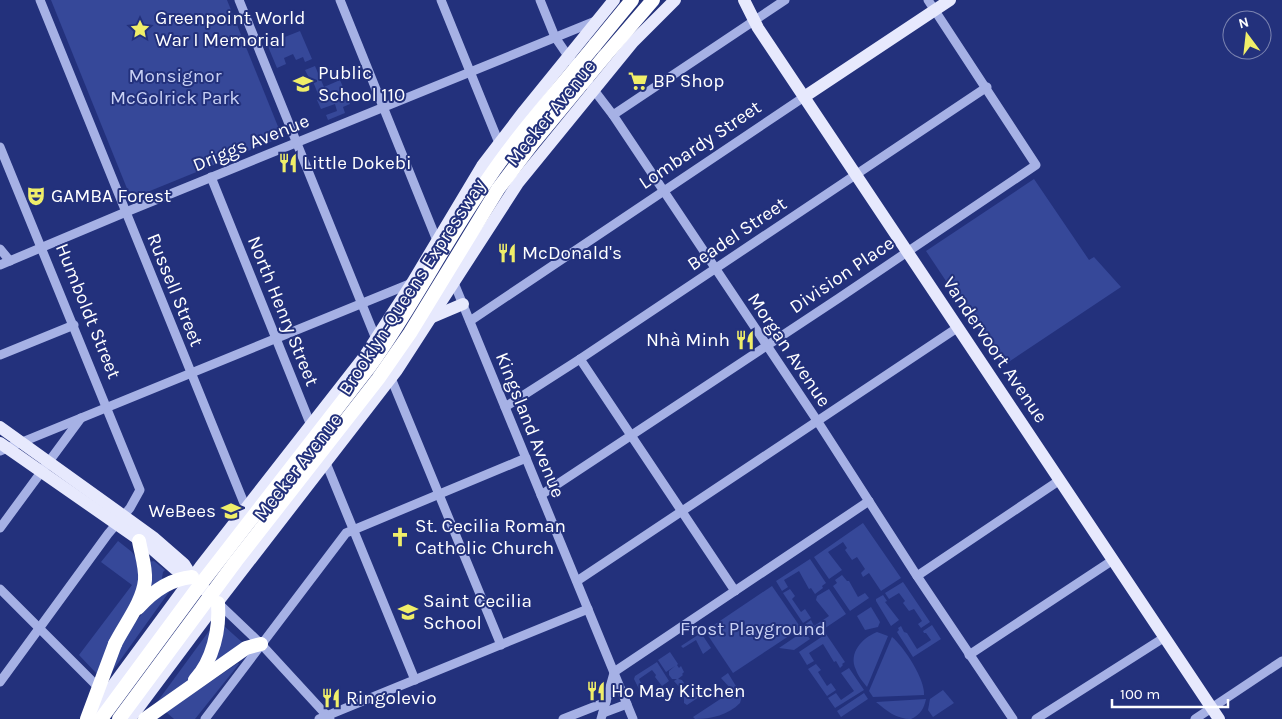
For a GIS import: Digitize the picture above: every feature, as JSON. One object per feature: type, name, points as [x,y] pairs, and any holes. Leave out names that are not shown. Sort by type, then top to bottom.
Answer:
[{"type":"highway","name":"Brooklyn-Queens Expressway","points":[[101,719],[197,589],[370,366],[394,331],[494,170],[632,0]]},
{"type":"highway","name":"Brooklyn-Queens Expressway","points":[[119,719],[236,561],[382,374],[410,333],[502,184],[604,57],[653,0]]},
{"type":"highway","points":[[87,719],[115,644],[130,616],[145,580],[139,541]]},
{"type":"highway","points":[[130,616],[160,588],[176,580],[192,577]]},
{"type":"highway","points":[[182,693],[201,672],[211,653],[218,624],[218,603]]},
{"type":"highway","points":[[145,719],[246,648],[261,644]]},
{"type":"main road","name":"Meeker Avenue","points":[[87,719],[192,577],[354,371],[412,283],[468,188],[499,143],[614,0]]},
{"type":"main road","name":"Meeker Avenue","points":[[129,719],[392,378],[509,195],[637,38],[675,0]]},
{"type":"main road","name":"Vandervoort Avenue","points":[[744,0],[754,20],[906,252],[1219,719]]},
{"type":"main road","name":"Lombardy Street","points":[[804,97],[932,5],[950,0]]},
{"type":"main road","points":[[430,318],[463,304]]},
{"type":"main road","points":[[0,427],[21,442],[46,467],[120,520],[176,555],[192,577],[218,603]]},
{"type":"main road","points":[[2,448],[46,467]]},
{"type":"main road","points":[[120,520],[139,541],[151,548],[175,569],[192,577]]},
{"type":"street","name":"Russell Street","points":[[40,0],[246,508]]},
{"type":"street","points":[[238,0],[376,339]]},
{"type":"street","name":"Kingsland Avenue","points":[[340,0],[438,239],[451,253],[454,281],[633,719]]},
{"type":"street","points":[[441,0],[499,143]]},
{"type":"street","name":"Morgan Avenue","points":[[540,0],[555,37],[613,115],[1013,719]]},
{"type":"street","points":[[613,115],[785,0]]},
{"type":"street","points":[[932,5],[986,87]]},
{"type":"street","name":"Driggs Avenue","points":[[0,265],[296,142],[598,20]]},
{"type":"street","name":"Division Place","points":[[541,495],[839,298],[1036,164],[986,87]]},
{"type":"street","name":"Beadel Street","points":[[505,407],[580,359],[986,87]]},
{"type":"street","name":"Lombardy Street","points":[[470,321],[804,97]]},
{"type":"street","name":"Humboldt Street","points":[[0,147],[140,490],[120,520]]},
{"type":"street","name":"North Henry Street","points":[[211,177],[415,680]]},
{"type":"street","points":[[0,249],[10,261]]},
{"type":"street","points":[[2,448],[107,408],[412,283]]},
{"type":"street","points":[[0,355],[74,325]]},
{"type":"street","points":[[577,581],[957,328]]},
{"type":"street","points":[[580,359],[735,591]]},
{"type":"street","points":[[392,378],[501,645]]},
{"type":"street","points":[[0,528],[81,418]]},
{"type":"street","points":[[205,719],[346,533],[526,458]]},
{"type":"street","points":[[917,576],[1060,480]]},
{"type":"street","points":[[602,716],[614,672],[869,500]]},
{"type":"street","points":[[0,682],[120,520]]},
{"type":"street","points":[[970,655],[1113,560]]},
{"type":"street","points":[[0,589],[129,719]]},
{"type":"street","points":[[218,603],[261,644],[325,718],[588,609]]},
{"type":"street","points":[[1036,719],[1165,637]]},
{"type":"street","points":[[1195,719],[1282,661]]},
{"type":"street","points":[[563,719],[606,702]]},
{"type":"street","points":[[602,716],[627,704]]},
{"type":"green space","name":"Monsignor McGolrick Park","points":[[51,0],[227,0],[279,129],[275,140],[140,195],[128,191]]},
{"type":"green space","points":[[300,31],[312,59],[305,62],[303,57],[296,60],[293,54],[284,58],[286,64],[277,68],[267,44]]},
{"type":"green space","points":[[315,66],[324,87],[340,80],[350,104],[343,107],[345,113],[328,120],[326,115],[337,111],[335,104],[321,109],[317,100],[320,99],[312,79],[309,78],[305,70]]},
{"type":"green space","points":[[1034,179],[1089,260],[1094,257],[1121,287],[1007,363],[1004,360],[1000,362],[926,251]]},
{"type":"green space","points":[[863,523],[901,578],[881,591],[869,573],[863,577],[861,573],[865,569],[857,557],[852,560],[845,550],[847,548],[843,542],[828,552],[842,570],[829,579],[814,557]]},
{"type":"green space","points":[[118,541],[132,552],[136,558],[140,585],[97,674],[79,655],[132,585],[101,562]]},
{"type":"green space","points":[[810,559],[826,583],[822,586],[823,588],[815,594],[811,588],[809,589],[799,571],[784,580],[788,587],[782,591],[776,581]]},
{"type":"green space","points":[[154,561],[165,570],[162,578],[164,580],[153,588],[149,586],[149,562]]},
{"type":"green space","points":[[842,575],[849,581],[858,597],[865,593],[869,598],[850,611],[833,586],[837,583],[835,580]]},
{"type":"green space","points":[[903,582],[930,622],[921,628],[918,624],[922,621],[914,609],[909,611],[899,593],[889,599],[885,593]]},
{"type":"green space","name":"Frost Playground","points":[[772,586],[801,628],[733,673],[705,631]]},
{"type":"green space","points":[[168,589],[169,592],[111,673],[120,647],[132,626]]},
{"type":"green space","points":[[790,589],[795,596],[792,599],[801,612],[805,609],[811,618],[803,623],[783,593]]},
{"type":"green space","points":[[829,589],[846,614],[812,637],[804,625],[811,620],[814,626],[829,616],[816,600],[817,596]]},
{"type":"green space","points":[[883,595],[887,601],[885,602],[899,620],[891,626],[876,601],[876,599]]},
{"type":"green space","points":[[871,607],[880,622],[878,627],[865,630],[857,616]]},
{"type":"green space","points":[[932,625],[941,639],[913,657],[897,632],[898,628],[901,626],[917,649],[931,640],[923,631]]},
{"type":"green space","points":[[224,626],[243,643],[215,662]]},
{"type":"green space","points":[[209,631],[211,631],[201,666],[188,682],[152,709]]},
{"type":"green space","points":[[804,631],[810,639],[794,650],[779,648]]},
{"type":"green space","points":[[877,632],[888,636],[867,687],[854,664],[855,652],[866,638]]},
{"type":"green space","points":[[701,633],[711,648],[703,654],[696,640],[683,648],[681,646]]},
{"type":"green space","points":[[826,634],[845,662],[840,668],[823,644],[809,653],[814,661],[807,665],[799,652]]},
{"type":"green space","points":[[892,637],[913,664],[921,681],[924,695],[873,697],[869,691]]},
{"type":"green space","points":[[670,652],[679,668],[681,666],[684,672],[678,679],[684,683],[680,688],[674,681],[677,679],[672,679],[669,675],[669,671],[675,666],[666,672],[658,660]]},
{"type":"green space","points":[[657,662],[669,681],[662,686],[652,670],[639,679],[643,687],[639,689],[634,679],[635,676]]},
{"type":"green space","points":[[238,663],[195,719],[174,719],[166,712]]},
{"type":"green space","points":[[816,664],[821,670],[818,672],[827,686],[831,683],[836,690],[827,696],[808,669]]},
{"type":"green space","points":[[849,668],[864,690],[835,708],[828,698],[836,693],[841,700],[854,691],[841,673]]},
{"type":"green space","points":[[728,673],[742,696],[740,703],[730,711],[719,716],[695,719],[693,717],[731,692],[737,700],[732,690],[721,678]]},
{"type":"green space","points":[[697,688],[708,691],[687,705],[684,703],[684,697]]},
{"type":"green space","points":[[943,690],[954,703],[933,717],[928,710],[930,699]]},
{"type":"green space","points":[[864,693],[868,699],[841,717],[837,711]]},
{"type":"green space","points":[[926,699],[921,711],[911,719],[896,716],[876,702]]},
{"type":"place","name":"Greenpoint World War I Memorial","points":[[140,29]]},
{"type":"place","name":"BP Shop","points":[[638,81]]},
{"type":"place","name":"Public School 110","points":[[303,84]]},
{"type":"place","name":"Little Dokebi","points":[[288,163]]},
{"type":"place","name":"GAMBA Forest","points":[[36,196]]},
{"type":"place","name":"McDonald's","points":[[507,253]]},
{"type":"place","name":"Nhà Minh","points":[[745,340]]},
{"type":"place","name":"WeBees","points":[[231,511]]},
{"type":"place","name":"St. Cecilia Roman Catholic Church","points":[[400,537]]},
{"type":"place","name":"Saint Cecilia School","points":[[408,612]]},
{"type":"place","name":"Ho May Kitchen","points":[[596,691]]},
{"type":"place","name":"Ringolevio","points":[[331,698]]}]
